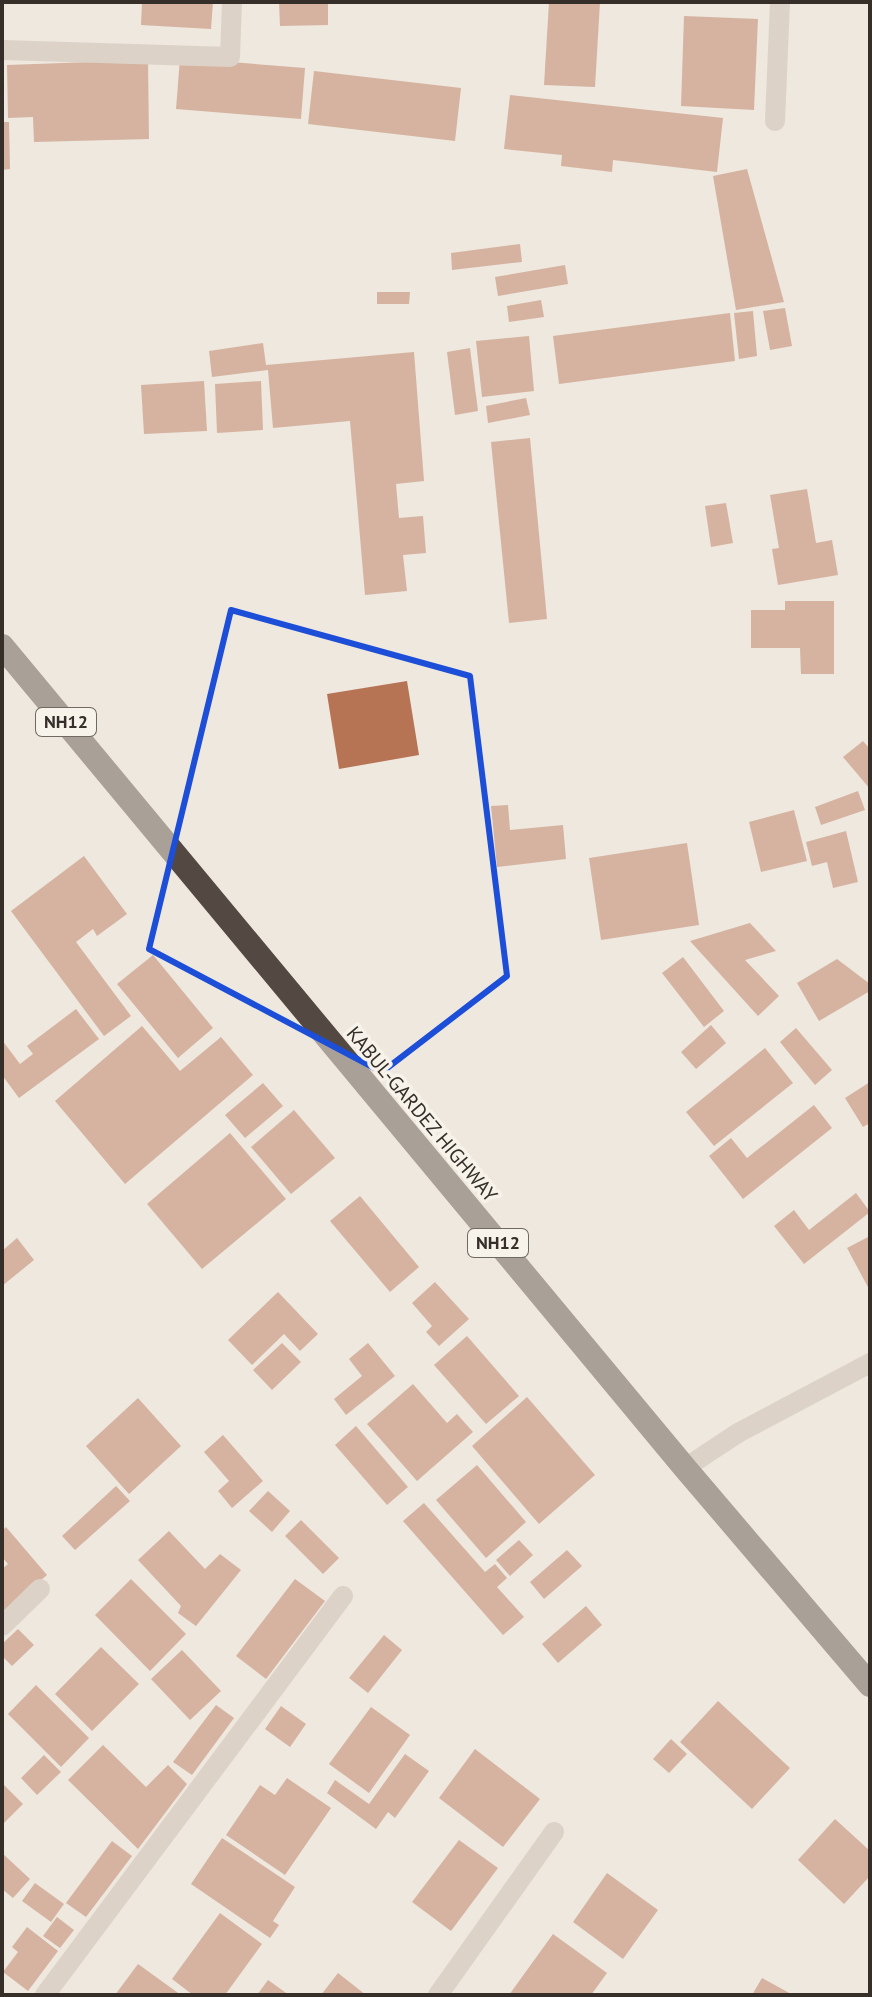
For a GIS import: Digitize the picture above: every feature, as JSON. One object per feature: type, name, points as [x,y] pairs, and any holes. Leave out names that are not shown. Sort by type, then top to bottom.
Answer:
[{"type":"highway","name":"KABUL-GARDEZ HIGHWAY","points":[[2,646],[685,1468],[870,1685]]},
{"type":"street","points":[[2,50],[230,57],[232,2]]},
{"type":"street","points":[[775,121],[780,2]]},
{"type":"street","points":[[685,1468],[738,1433],[870,1363]]},
{"type":"street","points":[[2,1626],[40,1589]]},
{"type":"street","points":[[45,1995],[343,1596]]},
{"type":"street","points":[[438,1995],[554,1832]]},
{"type":"highlighted area","points":[[231,610],[470,676],[507,976],[382,1072],[149,949]]},
{"type":"building","points":[[142,2],[213,2],[211,29],[141,25]]},
{"type":"building","points":[[279,2],[328,2],[328,25],[280,26]]},
{"type":"building","points":[[549,2],[600,2],[595,87],[544,85]]},
{"type":"building","points":[[684,16],[758,19],[754,110],[681,106]]},
{"type":"building","points":[[180,58],[305,68],[301,119],[176,109]]},
{"type":"building","points":[[148,60],[149,139],[34,142],[33,117],[8,118],[7,65]]},
{"type":"building","points":[[314,71],[461,88],[455,141],[308,124]]},
{"type":"building","points":[[510,95],[723,118],[717,172],[613,160],[612,172],[561,166],[562,155],[504,149]]},
{"type":"building","points":[[2,122],[9,122],[10,169],[2,170]]},
{"type":"building","points":[[747,169],[784,302],[736,310],[713,176]]},
{"type":"building","points":[[520,244],[522,262],[452,270],[451,253]]},
{"type":"building","points":[[565,265],[568,284],[498,296],[495,277]]},
{"type":"building","points":[[377,292],[410,292],[409,304],[377,304]]},
{"type":"building","points":[[541,300],[544,317],[509,322],[507,306]]},
{"type":"building","points":[[785,308],[792,346],[770,350],[763,311]]},
{"type":"building","points":[[753,311],[757,356],[739,359],[734,313]]},
{"type":"building","points":[[730,313],[735,361],[559,384],[553,336]]},
{"type":"building","points":[[529,336],[534,391],[482,397],[476,341]]},
{"type":"building","points":[[263,343],[266,365],[414,352],[424,481],[396,484],[399,518],[423,516],[426,553],[403,555],[407,591],[365,595],[350,421],[273,428],[268,370],[212,377],[209,351]]},
{"type":"building","points":[[470,348],[478,411],[455,415],[447,352]]},
{"type":"building","points":[[204,381],[207,431],[144,434],[141,385]]},
{"type":"building","points":[[261,381],[263,430],[217,433],[215,384]]},
{"type":"building","points":[[526,398],[530,415],[488,423],[486,406]]},
{"type":"building","points":[[530,438],[547,619],[509,623],[491,442]]},
{"type":"building","points":[[807,489],[816,543],[832,540],[838,575],[778,585],[772,549],[779,548],[770,495]]},
{"type":"building","points":[[726,503],[733,543],[711,547],[705,506]]},
{"type":"building","points":[[785,601],[834,601],[834,674],[801,674],[800,648],[751,648],[751,610],[785,610]]},
{"type":"building","points":[[407,681],[419,755],[339,769],[327,694]]},
{"type":"building","points":[[863,741],[870,749],[870,789],[843,757]]},
{"type":"building","points":[[858,791],[865,810],[821,825],[815,807]]},
{"type":"building","points":[[508,805],[510,830],[563,825],[566,859],[497,867],[491,806]]},
{"type":"building","points":[[794,810],[807,861],[761,872],[749,822]]},
{"type":"building","points":[[846,831],[858,882],[833,888],[827,862],[812,866],[806,842]]},
{"type":"building","points":[[687,843],[699,925],[601,940],[589,858]]},
{"type":"building","points":[[84,856],[127,914],[97,936],[93,929],[76,942],[131,1016],[104,1036],[11,911]]},
{"type":"building","points":[[750,923],[776,951],[745,960],[779,996],[758,1016],[690,941]]},
{"type":"building","points":[[153,955],[213,1028],[178,1058],[117,984]]},
{"type":"building","points":[[683,957],[724,1011],[704,1027],[662,973]]},
{"type":"building","points":[[837,959],[870,984],[870,991],[819,1021],[797,983]]},
{"type":"building","points":[[76,1009],[99,1039],[19,1098],[2,1075],[2,1040],[20,1064],[33,1054],[27,1046]]},
{"type":"building","points":[[711,1025],[726,1043],[696,1069],[681,1052]]},
{"type":"building","points":[[142,1026],[180,1071],[221,1037],[253,1075],[125,1184],[55,1101]]},
{"type":"building","points":[[796,1028],[832,1070],[815,1085],[780,1042]]},
{"type":"building","points":[[765,1048],[793,1083],[714,1146],[686,1112]]},
{"type":"building","points":[[870,1082],[870,1123],[863,1127],[845,1098]]},
{"type":"building","points":[[263,1083],[283,1106],[245,1138],[225,1115]]},
{"type":"building","points":[[814,1105],[832,1128],[743,1199],[709,1156],[731,1138],[747,1158]]},
{"type":"building","points":[[294,1110],[335,1158],[291,1194],[251,1147]]},
{"type":"building","points":[[230,1133],[286,1199],[202,1269],[147,1204]]},
{"type":"building","points":[[856,1193],[870,1212],[804,1264],[774,1226],[794,1210],[809,1230]]},
{"type":"building","points":[[360,1196],[419,1267],[390,1292],[330,1221]]},
{"type":"building","points":[[870,1236],[870,1291],[847,1248]]},
{"type":"building","points":[[17,1238],[34,1260],[2,1286],[2,1251]]},
{"type":"building","points":[[435,1282],[469,1319],[439,1346],[426,1332],[432,1326],[412,1303]]},
{"type":"building","points":[[278,1292],[318,1334],[300,1351],[284,1334],[252,1365],[228,1340]]},
{"type":"building","points":[[467,1336],[519,1396],[486,1424],[434,1365]]},
{"type":"building","points":[[282,1343],[301,1362],[272,1390],[253,1370]]},
{"type":"building","points":[[368,1343],[395,1376],[346,1415],[334,1399],[362,1376],[349,1359]]},
{"type":"building","points":[[413,1384],[447,1423],[457,1414],[473,1432],[417,1481],[367,1424]]},
{"type":"building","points":[[527,1397],[595,1475],[539,1524],[472,1446]]},
{"type":"building","points":[[138,1398],[181,1446],[129,1494],[86,1446]]},
{"type":"building","points":[[356,1426],[408,1487],[387,1505],[335,1445]]},
{"type":"building","points":[[223,1435],[263,1481],[232,1508],[218,1491],[229,1481],[204,1452]]},
{"type":"building","points":[[477,1465],[526,1522],[486,1558],[436,1500]]},
{"type":"building","points":[[116,1486],[130,1501],[75,1550],[62,1536]]},
{"type":"building","points":[[268,1491],[290,1511],[272,1532],[249,1511]]},
{"type":"building","points":[[424,1503],[485,1572],[495,1564],[507,1578],[497,1587],[524,1617],[503,1635],[403,1521]]},
{"type":"building","points":[[301,1520],[339,1558],[323,1574],[285,1536]]},
{"type":"building","points":[[6,1527],[47,1575],[2,1613],[2,1569],[8,1564],[2,1557],[2,1531]]},
{"type":"building","points":[[169,1531],[205,1569],[220,1554],[241,1570],[196,1626],[178,1613],[181,1606],[138,1560]]},
{"type":"building","points":[[519,1540],[533,1555],[510,1576],[496,1560]]},
{"type":"building","points":[[567,1550],[582,1566],[544,1599],[530,1582]]},
{"type":"building","points":[[131,1579],[186,1634],[150,1671],[95,1615]]},
{"type":"building","points":[[295,1579],[325,1601],[266,1679],[236,1656]]},
{"type":"building","points":[[586,1606],[602,1625],[558,1663],[542,1644]]},
{"type":"building","points":[[18,1629],[34,1645],[12,1666],[2,1656],[2,1644]]},
{"type":"building","points":[[384,1635],[402,1650],[368,1693],[349,1678]]},
{"type":"building","points":[[101,1647],[139,1684],[92,1731],[55,1694]]},
{"type":"building","points":[[182,1650],[221,1691],[190,1720],[151,1679]]},
{"type":"building","points":[[36,1685],[89,1738],[61,1767],[8,1714]]},
{"type":"building","points":[[718,1701],[790,1768],[752,1809],[680,1742]]},
{"type":"building","points":[[216,1705],[234,1718],[192,1775],[173,1762]]},
{"type":"building","points":[[281,1706],[306,1724],[290,1747],[265,1729]]},
{"type":"building","points":[[371,1707],[410,1735],[369,1793],[329,1764]]},
{"type":"building","points":[[671,1739],[687,1754],[669,1773],[653,1759]]},
{"type":"building","points":[[103,1745],[146,1787],[168,1765],[187,1784],[138,1849],[68,1780]]},
{"type":"building","points":[[475,1749],[540,1799],[503,1847],[439,1798]]},
{"type":"building","points":[[405,1754],[429,1771],[395,1818],[388,1812],[376,1829],[327,1793],[335,1780],[369,1804]]},
{"type":"building","points":[[44,1755],[61,1772],[37,1795],[21,1778]]},
{"type":"building","points":[[287,1778],[331,1808],[285,1875],[226,1835],[260,1785],[275,1795]]},
{"type":"building","points":[[2,1783],[23,1804],[2,1825]]},
{"type":"building","points":[[835,1819],[870,1851],[870,1876],[844,1904],[798,1860]]},
{"type":"building","points":[[222,1838],[295,1887],[273,1921],[279,1925],[270,1938],[191,1884]]},
{"type":"building","points":[[459,1840],[498,1868],[451,1931],[412,1902]]},
{"type":"building","points":[[112,1841],[132,1856],[86,1917],[66,1903]]},
{"type":"building","points":[[2,1853],[30,1879],[13,1898],[2,1889]]},
{"type":"building","points":[[607,1873],[658,1910],[623,1959],[573,1922]]},
{"type":"building","points":[[35,1883],[64,1904],[51,1922],[22,1901]]},
{"type":"building","points":[[220,1913],[262,1944],[225,1995],[193,1995],[172,1979]]},
{"type":"building","points":[[57,1917],[74,1930],[60,1948],[43,1936]]},
{"type":"building","points":[[27,1927],[58,1951],[28,1991],[3,1972],[18,1952],[12,1947]]},
{"type":"building","points":[[553,1934],[607,1973],[591,1995],[509,1995]]},
{"type":"building","points":[[138,1964],[181,1995],[115,1995]]},
{"type":"building","points":[[338,1973],[366,1995],[321,1995]]},
{"type":"building","points":[[762,1978],[793,1995],[752,1995]]},
{"type":"building","points":[[268,1980],[289,1995],[257,1995]]}]
